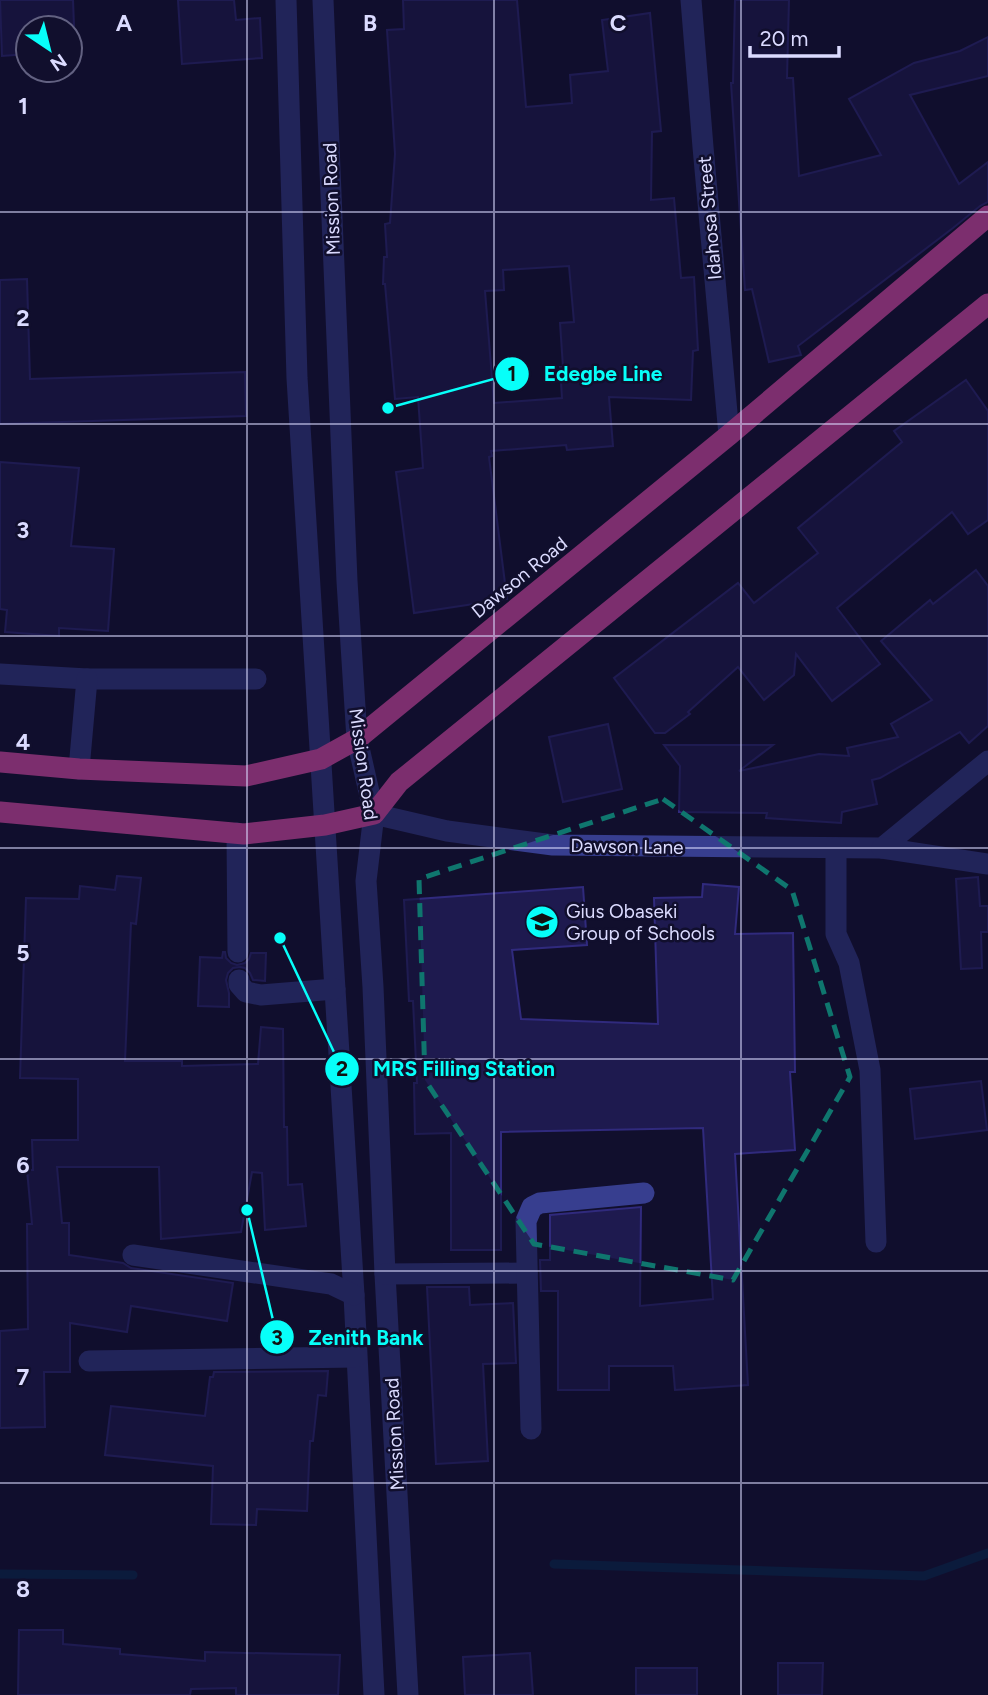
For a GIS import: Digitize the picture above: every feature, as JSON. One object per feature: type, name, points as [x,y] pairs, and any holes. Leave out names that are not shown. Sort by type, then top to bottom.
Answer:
[{"type":"highway","name":"Dawson Road","points":[[0,762],[79,769],[246,776],[321,759],[357,739],[729,435],[988,216]]},
{"type":"highway","points":[[0,812],[237,833],[325,825],[374,814],[399,782],[988,304]]},
{"type":"street","name":"Mission Road","points":[[286,0],[297,378],[354,1296],[374,1695]]},
{"type":"street","name":"Mission Road","points":[[323,0],[347,581],[357,739],[374,814],[366,881],[408,1695]]},
{"type":"street","name":"Idahosa Street","points":[[691,0],[729,435]]},
{"type":"street","points":[[0,674],[87,679],[256,679]]},
{"type":"street","points":[[79,769],[87,679]]},
{"type":"street","points":[[882,848],[988,761]]},
{"type":"street","name":"Dawson Lane","points":[[374,814],[447,831],[553,845],[882,848],[988,864]]},
{"type":"street","points":[[237,833],[238,952]]},
{"type":"street","points":[[836,848],[836,934],[849,963],[870,1070],[876,1242]]},
{"type":"street","points":[[239,979],[239,984],[246,992],[261,995],[335,989]]},
{"type":"street","points":[[531,1429],[526,1221],[532,1207],[540,1203],[644,1193]]},
{"type":"street","points":[[133,1255],[331,1284],[354,1296]]},
{"type":"street","points":[[385,1274],[527,1273]]},
{"type":"street","points":[[89,1361],[356,1357]]},
{"type":"highlighted area","points":[[663,799],[792,890],[850,1077],[733,1280],[534,1244],[425,1080],[419,879]]},
{"type":"building","points":[[0,0],[73,0],[74,14],[14,14],[14,55],[2,56]]},
{"type":"building","points":[[178,0],[234,0],[236,20],[260,18],[262,58],[182,64]]},
{"type":"building","points":[[403,0],[517,0],[526,107],[572,103],[570,75],[608,71],[602,20],[650,13],[661,131],[652,132],[651,200],[674,198],[681,278],[694,277],[698,350],[693,351],[691,400],[609,397],[613,446],[567,450],[566,445],[491,451],[492,456],[489,457],[507,599],[414,613],[396,472],[423,468],[418,397],[395,399],[383,284],[384,257],[387,257],[385,224],[390,223],[395,154],[387,30],[404,29]],"holes":[[[569,266],[574,322],[560,323],[562,398],[494,403],[485,291],[504,290],[503,270]]]},
{"type":"building","points":[[735,0],[789,0],[787,78],[793,78],[799,176],[881,155],[849,99],[914,63],[960,51],[988,37],[988,76],[910,95],[959,184],[988,162],[988,202],[798,346],[801,355],[769,362],[752,289],[745,290],[731,83]]},
{"type":"building","points":[[27,279],[30,379],[245,372],[246,416],[0,424],[0,280]]},
{"type":"building","points":[[966,380],[988,411],[988,520],[968,534],[952,512],[837,608],[880,664],[832,701],[796,654],[794,675],[764,700],[738,667],[688,712],[690,714],[665,733],[655,733],[614,678],[738,583],[754,603],[818,553],[798,528],[902,442],[894,431]]},
{"type":"building","points":[[0,462],[79,468],[71,546],[114,549],[108,631],[59,628],[59,636],[5,632],[7,610],[0,609]]},
{"type":"building","points":[[976,570],[988,586],[988,726],[969,743],[960,732],[872,780],[877,804],[842,812],[841,823],[766,818],[767,813],[679,812],[680,766],[664,745],[773,745],[739,771],[819,754],[849,756],[847,748],[898,737],[891,724],[932,700],[881,641],[930,600],[933,604]]},
{"type":"building","points":[[608,724],[622,789],[563,802],[549,737]]},
{"type":"building","points":[[117,876],[141,878],[136,924],[131,923],[125,1061],[182,1061],[182,1066],[258,1064],[261,1027],[283,1029],[284,1127],[287,1127],[288,1185],[302,1184],[306,1226],[265,1230],[262,1173],[252,1172],[241,1232],[161,1239],[159,1167],[57,1167],[62,1223],[69,1223],[69,1255],[123,1263],[131,1268],[233,1283],[227,1321],[131,1306],[127,1332],[70,1323],[70,1372],[44,1372],[45,1427],[0,1428],[0,1331],[28,1329],[27,1224],[32,1224],[27,1170],[33,1170],[32,1140],[78,1140],[78,1079],[20,1078],[26,898],[79,899],[80,886],[115,890]]},
{"type":"building","points":[[978,877],[980,906],[988,906],[988,932],[981,932],[982,968],[961,969],[956,879]]},
{"type":"building","points":[[703,884],[739,887],[735,934],[793,933],[795,1072],[790,1072],[795,1150],[735,1154],[748,1385],[675,1390],[673,1366],[609,1366],[609,1390],[558,1390],[558,1291],[541,1291],[540,1260],[550,1260],[550,1215],[641,1207],[640,1306],[713,1299],[703,1128],[501,1132],[501,1250],[451,1250],[451,1133],[415,1134],[414,1083],[417,1083],[413,1001],[409,1001],[404,900],[583,887],[587,945],[512,950],[521,1019],[658,1024],[654,898],[702,897]]},
{"type":"building","points":[[223,952],[231,963],[237,965],[245,963],[251,953],[266,953],[265,981],[253,980],[245,968],[233,968],[226,980],[229,1007],[198,1006],[200,957],[222,958]]},
{"type":"building","points":[[981,1081],[987,1130],[915,1139],[910,1089]]},
{"type":"building","points":[[427,1287],[469,1287],[470,1305],[513,1303],[516,1363],[483,1364],[488,1461],[436,1464]]},
{"type":"building","points":[[328,1371],[326,1396],[318,1395],[313,1441],[310,1441],[307,1511],[257,1509],[256,1525],[211,1524],[213,1466],[105,1455],[111,1406],[205,1416],[210,1377],[213,1377],[214,1372]]},
{"type":"building","points":[[19,1630],[63,1630],[63,1644],[120,1649],[120,1654],[205,1661],[205,1652],[340,1655],[338,1695],[236,1695],[236,1688],[191,1689],[190,1695],[18,1695]]},
{"type":"building","points":[[530,1653],[533,1695],[465,1695],[463,1657]]},
{"type":"building","points":[[778,1663],[823,1663],[822,1695],[778,1695]]},
{"type":"building","points":[[636,1668],[697,1668],[697,1695],[636,1695]]},
{"type":"waterway","points":[[554,1564],[924,1576],[988,1553]]},
{"type":"waterway","points":[[0,1574],[133,1575]]},
{"type":"place","name":"Edegbe Line","points":[[388,408]]},
{"type":"place","name":"Gius Obaseki Group of Schools","points":[[542,922]]},
{"type":"place","name":"MRS Filling Station","points":[[280,938]]},
{"type":"place","name":"Zenith Bank","points":[[247,1210]]}]
